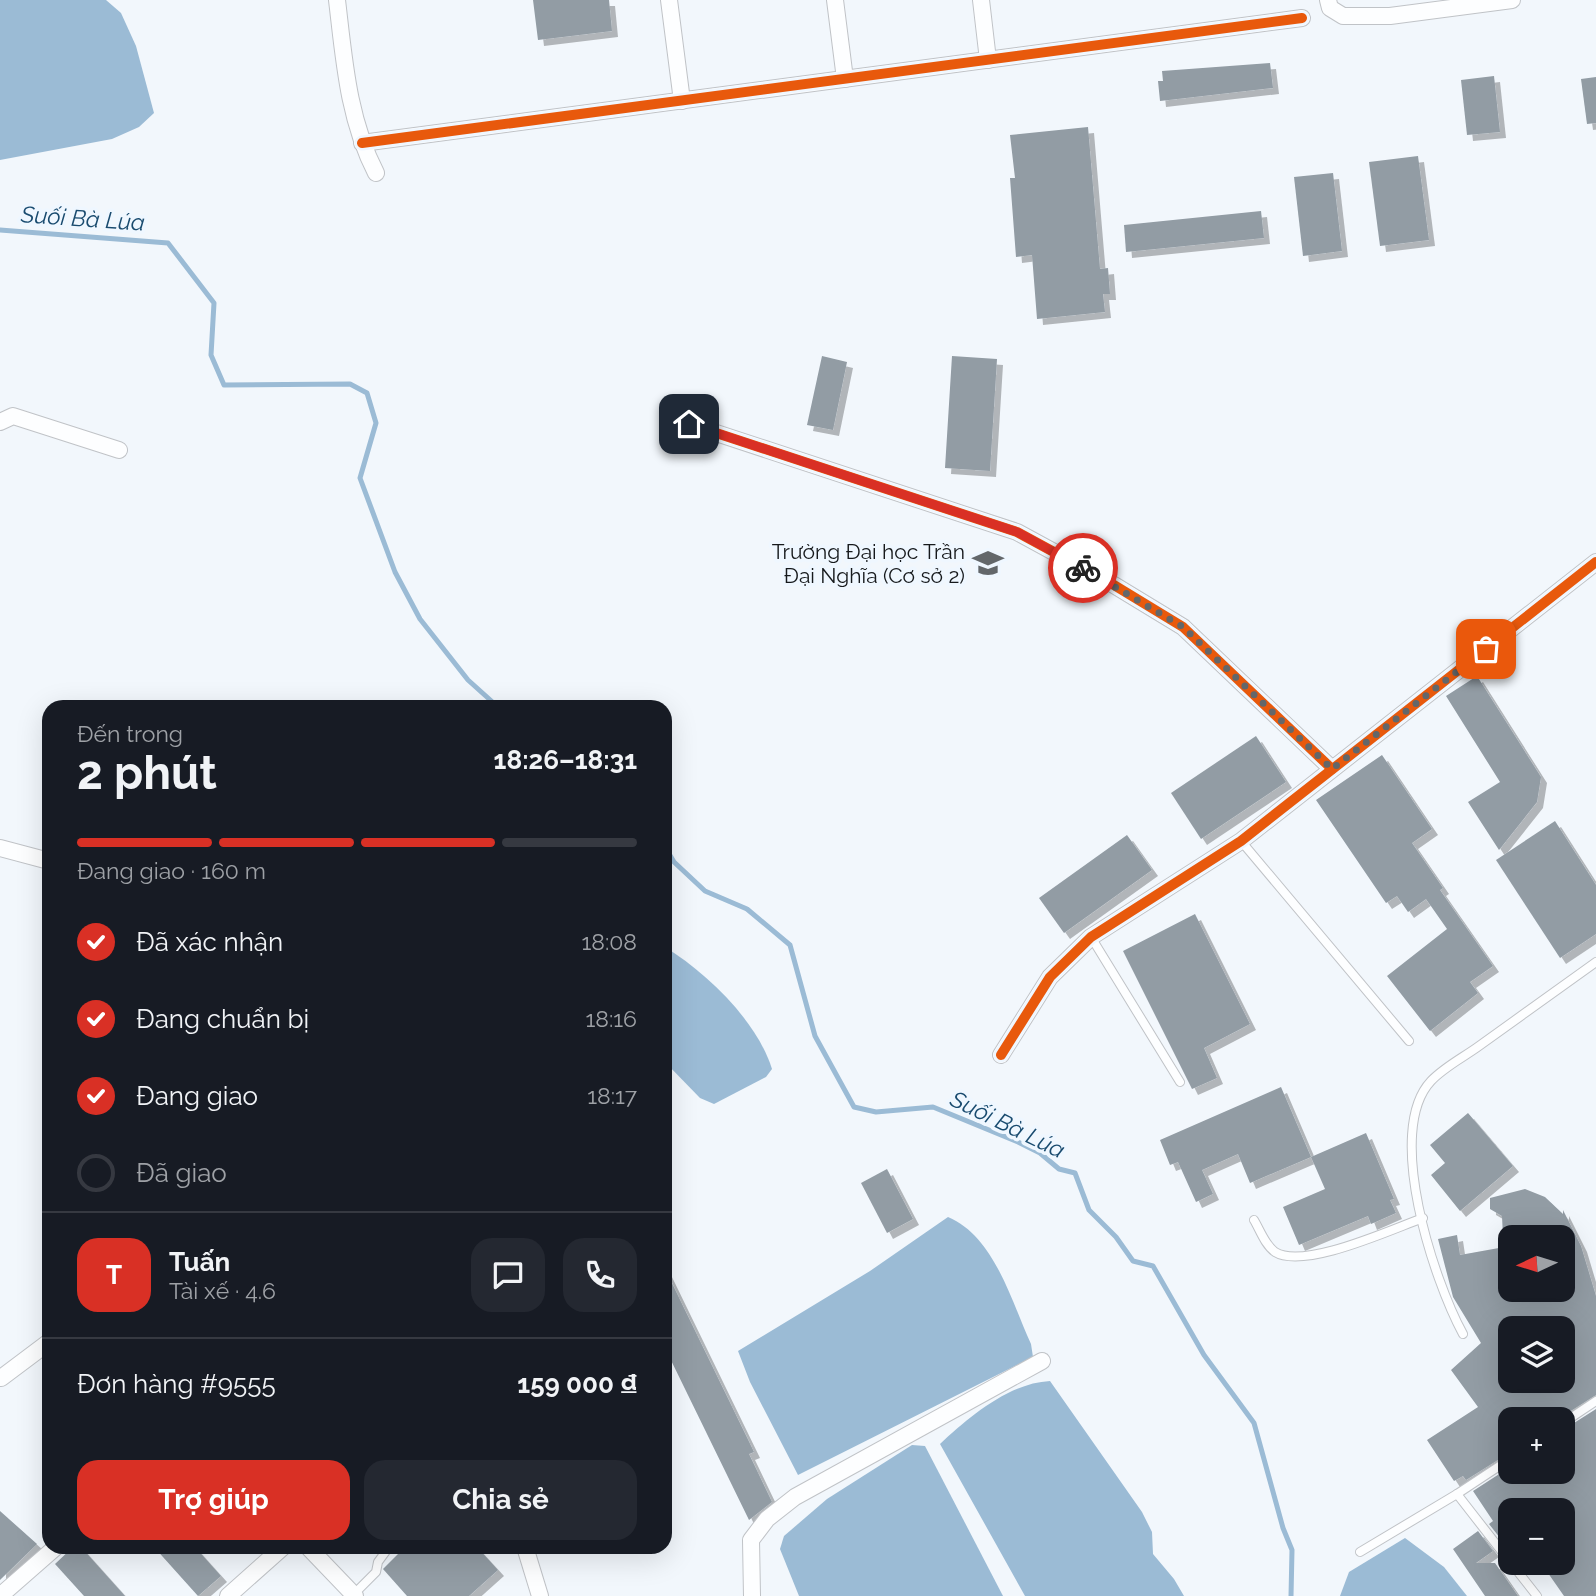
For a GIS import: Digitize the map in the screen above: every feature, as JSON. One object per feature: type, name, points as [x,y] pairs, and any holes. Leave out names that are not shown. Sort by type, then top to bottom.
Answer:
[{"type":"street","points":[[337,0],[347,83],[362,143],[376,173]]},
{"type":"street","points":[[669,0],[682,101]]},
{"type":"street","points":[[835,0],[845,79]]},
{"type":"street","points":[[981,0],[988,60]]},
{"type":"street","points":[[1328,0],[1329,8],[1343,16],[1390,16],[1512,0]]},
{"type":"street","points":[[362,143],[1302,18]]},
{"type":"street","points":[[0,422],[13,416],[119,450]]},
{"type":"street","points":[[689,424],[1017,532],[1183,627],[1332,769]]},
{"type":"street","points":[[1001,1055],[1050,977],[1091,937],[1241,841],[1596,562]]},
{"type":"street","points":[[0,848],[42,859]]},
{"type":"street","points":[[1,1378],[42,1347]]},
{"type":"street","points":[[752,1596],[751,1539],[776,1512],[795,1497],[1042,1362]]},
{"type":"street","points":[[0,1596],[48,1554]]},
{"type":"street","points":[[228,1596],[276,1554]]},
{"type":"street","points":[[314,1554],[353,1596]]},
{"type":"street","points":[[527,1554],[540,1596]]},
{"type":"lane","points":[[1241,841],[1409,1041]]},
{"type":"lane","points":[[1091,937],[1180,1082]]},
{"type":"lane","points":[[1463,1334],[1446,1302],[1423,1218],[1410,1157],[1413,1115],[1431,1081],[1596,962]]},
{"type":"lane","points":[[1254,1220],[1270,1247],[1278,1253],[1293,1257],[1348,1245],[1423,1218]]},
{"type":"lane","points":[[1575,1415],[1596,1401]]},
{"type":"lane","points":[[1360,1552],[1498,1467]]},
{"type":"lane","points":[[1457,1494],[1498,1546]]},
{"type":"lane","points":[[353,1596],[376,1572],[378,1562],[384,1554]]},
{"type":"lane","points":[[1521,1575],[1537,1596]]},
{"type":"water","points":[[0,0],[106,0],[121,13],[136,46],[154,113],[139,127],[112,139],[0,160]]},
{"type":"water","points":[[672,952],[713,984],[743,1016],[765,1051],[772,1069],[766,1077],[714,1104],[700,1098],[672,1069]]},
{"type":"water","points":[[948,1217],[964,1226],[990,1255],[1031,1344],[1033,1357],[798,1475],[750,1382],[738,1351],[870,1271]]},
{"type":"water","points":[[1050,1381],[1142,1512],[1152,1532],[1153,1554],[1184,1596],[1025,1596],[940,1444],[990,1403],[1020,1388]]},
{"type":"water","points":[[912,1445],[925,1446],[1003,1596],[799,1596],[780,1549],[784,1536],[827,1499]]},
{"type":"water","points":[[1405,1538],[1444,1567],[1467,1596],[1340,1596],[1349,1572]]},
{"type":"building","points":[[533,0],[609,0],[612,31],[538,40]]},
{"type":"building","points":[[1270,63],[1273,88],[1160,101],[1158,81],[1163,81],[1162,71]]},
{"type":"building","points":[[1494,76],[1500,132],[1467,135],[1461,80]]},
{"type":"building","points":[[1596,77],[1596,123],[1587,124],[1581,79]]},
{"type":"building","points":[[1088,127],[1100,269],[1108,268],[1110,294],[1103,294],[1105,312],[1037,319],[1032,255],[1016,257],[1010,178],[1015,178],[1010,135]]},
{"type":"building","points":[[1418,156],[1429,240],[1380,246],[1369,162]]},
{"type":"building","points":[[1333,173],[1342,251],[1303,256],[1294,177]]},
{"type":"building","points":[[1261,211],[1264,238],[1126,252],[1124,225]]},
{"type":"building","points":[[822,356],[847,362],[833,430],[807,425]]},
{"type":"building","points":[[952,356],[997,359],[990,471],[945,468]]},
{"type":"building","points":[[1477,676],[1541,777],[1537,802],[1499,850],[1468,802],[1500,782],[1446,696]]},
{"type":"building","points":[[1256,736],[1286,782],[1201,839],[1171,793]]},
{"type":"building","points":[[1382,755],[1432,829],[1412,843],[1443,888],[1440,890],[1493,966],[1470,982],[1478,993],[1430,1031],[1387,976],[1447,929],[1426,899],[1408,912],[1397,896],[1386,903],[1316,800]]},
{"type":"building","points":[[1555,821],[1596,885],[1596,934],[1560,958],[1496,860]]},
{"type":"building","points":[[1127,835],[1152,870],[1064,933],[1039,898]]},
{"type":"building","points":[[1195,914],[1250,1024],[1204,1048],[1217,1078],[1192,1089],[1123,951]]},
{"type":"building","points":[[1281,1087],[1311,1157],[1250,1183],[1238,1154],[1202,1170],[1213,1194],[1196,1202],[1178,1162],[1170,1165],[1160,1140]]},
{"type":"building","points":[[1468,1113],[1513,1166],[1460,1211],[1431,1175],[1445,1163],[1430,1145]]},
{"type":"building","points":[[1366,1133],[1394,1199],[1390,1200],[1396,1213],[1371,1224],[1368,1216],[1299,1245],[1283,1207],[1325,1189],[1311,1157]]},
{"type":"building","points":[[887,1169],[913,1219],[887,1233],[861,1183]]},
{"type":"building","points":[[1525,1189],[1545,1197],[1563,1214],[1563,1210],[1570,1225],[1502,1225],[1502,1216],[1490,1209],[1490,1198]]},
{"type":"building","points":[[1575,1234],[1596,1296],[1596,1395],[1575,1408],[1498,1407],[1498,1460],[1466,1480],[1463,1476],[1454,1481],[1427,1440],[1478,1407],[1451,1370],[1481,1343],[1453,1297],[1438,1239],[1457,1235],[1460,1255],[1498,1248],[1498,1302],[1575,1302]]},
{"type":"building","points":[[672,1283],[754,1452],[749,1454],[772,1502],[749,1520],[672,1362]]},
{"type":"building","points":[[1596,1409],[1596,1596],[1564,1596],[1549,1575],[1575,1575],[1575,1498],[1498,1498],[1498,1535],[1489,1524],[1493,1521],[1473,1491],[1498,1475],[1498,1484],[1575,1484],[1575,1422]]},
{"type":"building","points":[[0,1511],[37,1544],[0,1580]]},
{"type":"building","points":[[1478,1531],[1493,1551],[1476,1563],[1495,1563],[1498,1575],[1503,1575],[1518,1596],[1485,1596],[1453,1549]]},
{"type":"building","points":[[66,1554],[87,1554],[125,1596],[84,1596],[55,1564]]},
{"type":"building","points":[[160,1554],[201,1554],[221,1576],[198,1596]]},
{"type":"building","points":[[398,1554],[483,1554],[498,1570],[469,1596],[407,1596],[383,1569]]},
{"type":"waterway","name":"Suối Bà Lúa","points":[[0,230],[168,243],[214,303],[211,355],[224,385],[350,384],[367,393],[376,423],[360,478],[395,572],[420,619],[468,680],[490,700]]},
{"type":"waterway","name":"Suối Bà Lúa","points":[[672,859],[705,891],[747,909],[790,945],[815,1036],[854,1107],[876,1112],[933,1107],[1018,1142],[1040,1153],[1059,1169],[1075,1173],[1089,1210],[1116,1237],[1133,1261],[1153,1266],[1204,1355],[1254,1423],[1283,1528],[1292,1550],[1291,1596]]},
{"type":"cycle path","points":[[362,143],[1302,18]]},
{"type":"cycle path","points":[[689,424],[1017,532],[1109,582],[1183,627],[1332,769]]},
{"type":"cycle path","points":[[1001,1055],[1050,977],[1091,937],[1241,841],[1596,562]]},
{"type":"way so far","points":[[1083,568],[1183,627],[1332,769],[1486,649]]},
{"type":"place","name":"Trường Đại học Trần Đại Nghĩa (Cơ sở 2)","points":[[988,563]]},
{"type":"route","points":[[689,424],[1017,532],[1083,568]]}]
